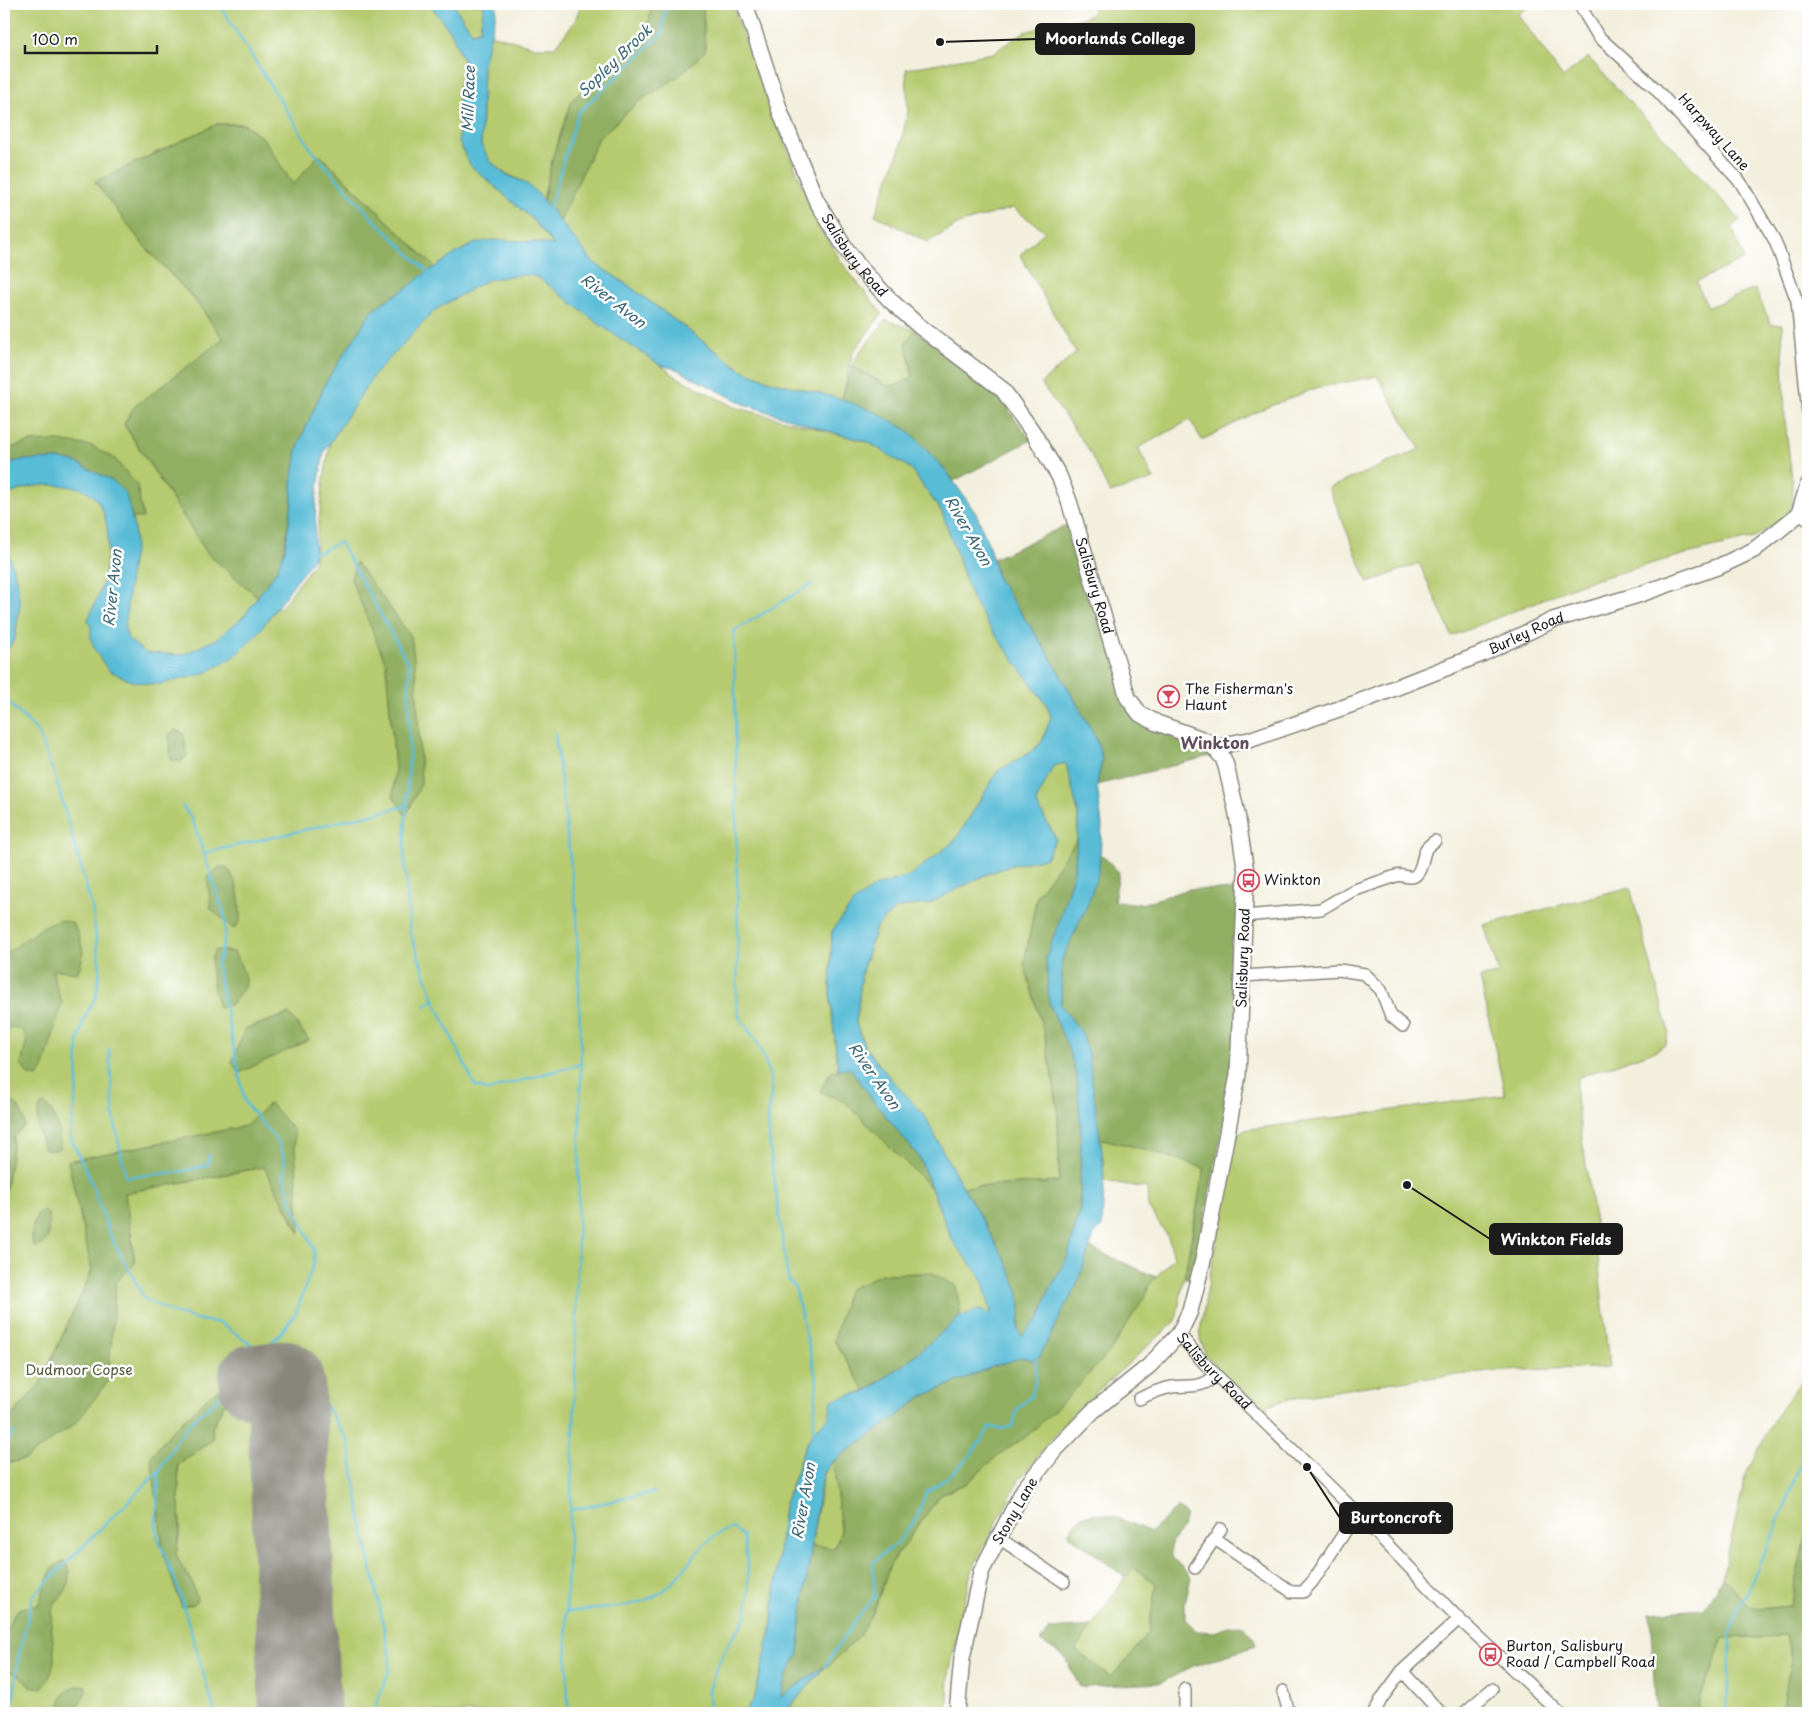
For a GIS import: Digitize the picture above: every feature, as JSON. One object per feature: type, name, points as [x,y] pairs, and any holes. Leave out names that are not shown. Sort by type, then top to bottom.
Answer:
[{"type":"main road","name":"Salisbury Road","points":[[745,4],[781,114],[816,200],[846,249],[860,268],[891,301],[919,326],[1003,390],[1032,431],[1059,476],[1069,501],[1128,698],[1140,714],[1157,723],[1202,739],[1217,750],[1226,766],[1237,814],[1246,872],[1238,1075],[1232,1115],[1196,1289],[1190,1311],[1179,1334]]},
{"type":"main road","name":"Burley Road","points":[[1217,750],[1228,744],[1250,740],[1359,702],[1484,653],[1553,620],[1638,595],[1720,566],[1754,550],[1804,517],[1808,485]]},
{"type":"main road","name":"Stony Lane","points":[[957,1713],[962,1658],[981,1572],[1024,1490],[1055,1450],[1093,1411],[1149,1366],[1179,1334]]},
{"type":"street","name":"Harpway Lane","points":[[1579,4],[1598,36],[1655,88],[1741,184],[1775,241],[1796,301],[1808,412]]},
{"type":"street","name":"Harpway Lane","points":[[1796,301],[1808,313]]},
{"type":"street","points":[[1245,916],[1321,908],[1352,891],[1402,874],[1414,876],[1419,871],[1427,848],[1435,841]]},
{"type":"street","points":[[1243,976],[1339,970],[1365,974],[1381,990],[1391,1016],[1403,1026]]},
{"type":"street","name":"Salisbury Road","points":[[1179,1334],[1216,1374],[1356,1513],[1459,1619],[1560,1713]]},
{"type":"street","points":[[1139,1399],[1153,1392],[1172,1387],[1191,1387],[1209,1382],[1216,1374]]},
{"type":"street","points":[[1195,1568],[1218,1534],[1292,1592],[1303,1592],[1313,1581],[1356,1513]]},
{"type":"street","points":[[999,1538],[1064,1582]]},
{"type":"street","points":[[1374,1713],[1382,1698],[1402,1671],[1459,1619]]},
{"type":"street","points":[[1402,1671],[1441,1713]]},
{"type":"street","points":[[1184,1689],[1185,1713]]},
{"type":"street","points":[[1464,1713],[1492,1689]]},
{"type":"street","points":[[1283,1691],[1289,1713]]},
{"type":"green space","points":[[4,4],[430,4],[452,34],[465,65],[458,90],[459,142],[470,165],[531,218],[555,246],[539,242],[476,243],[435,267],[320,155],[293,185],[264,139],[244,124],[217,124],[95,182],[145,247],[194,299],[224,340],[134,407],[124,425],[207,553],[258,597],[280,609],[314,563],[324,478],[331,438],[379,362],[436,301],[490,274],[535,269],[675,376],[734,407],[868,442],[910,468],[942,512],[972,598],[989,626],[1047,705],[1051,717],[1042,742],[1029,753],[998,771],[955,841],[909,876],[874,887],[832,931],[830,994],[838,1069],[828,1075],[845,1102],[931,1188],[952,1240],[982,1279],[991,1312],[989,1314],[979,1310],[961,1316],[956,1287],[932,1273],[881,1274],[834,1340],[865,1391],[832,1400],[829,1417],[813,1432],[804,1449],[784,1507],[771,1630],[754,1700],[744,1713],[4,1713],[4,1464],[25,1459],[77,1422],[116,1281],[135,1263],[125,1193],[264,1167],[299,1232],[246,1126],[68,1161],[92,1271],[40,1384],[10,1418],[4,1419]],"holes":[[[411,636],[416,674],[421,784],[393,796],[395,768],[386,664]],[[288,1014],[309,1040],[245,1029]],[[247,1374],[239,1388],[223,1406],[212,1427],[213,1439],[178,1465],[180,1529],[176,1555],[185,1573],[190,1577],[197,1599],[164,1557],[173,1430]]]},
{"type":"green space","points":[[453,4],[484,4],[480,30],[472,32]]},
{"type":"green space","points":[[581,4],[652,4],[647,32],[630,48],[553,156],[543,200],[526,183],[503,172],[490,161],[481,145],[483,64],[490,34],[535,47],[555,47],[575,21]]},
{"type":"green space","points":[[652,4],[703,4],[705,51],[680,75],[638,102],[598,139],[560,221],[543,200],[553,156],[572,100],[647,32]]},
{"type":"green space","points":[[703,4],[732,4],[791,159],[822,229],[842,263],[882,314],[853,352],[842,399],[770,381],[740,369],[629,286],[593,262],[560,221],[598,139],[638,102],[680,75],[705,51]]},
{"type":"green space","points":[[1097,4],[1533,4],[1518,14],[1563,78],[1588,57],[1740,220],[1732,227],[1744,259],[1696,282],[1708,307],[1755,289],[1771,324],[1782,325],[1785,420],[1793,503],[1787,515],[1754,538],[1682,555],[1583,583],[1452,636],[1419,563],[1368,583],[1329,488],[1420,449],[1377,376],[1316,388],[1265,408],[1202,440],[1190,420],[1138,448],[1154,479],[1110,493],[1088,449],[1041,383],[1076,353],[1020,255],[1045,231],[1013,208],[961,223],[928,242],[875,215],[900,148],[908,111],[906,69],[993,53],[1024,32],[1090,16]]},
{"type":"green space","points":[[217,124],[244,124],[264,139],[293,185],[319,154],[435,267],[410,286],[382,303],[370,314],[326,382],[303,434],[292,484],[292,503],[283,556],[277,570],[258,597],[207,553],[124,424],[134,407],[223,339],[195,299],[145,247],[95,182]]},
{"type":"green space","points":[[886,320],[915,330],[906,343],[913,377],[900,384],[888,386],[852,366],[859,353]]},
{"type":"green space","points":[[915,330],[993,389],[1031,440],[954,481],[909,431],[842,399],[852,366],[888,386],[900,384],[913,377],[906,342]]},
{"type":"green space","points":[[59,441],[92,446],[115,459],[137,485],[143,518],[130,518],[111,484],[4,468],[4,443],[11,448],[30,442]]},
{"type":"green space","points":[[1069,524],[1139,722],[1197,747],[1210,756],[1097,785],[1102,758],[1095,736],[1048,653],[998,579],[993,559]]},
{"type":"green space","points":[[356,562],[411,636],[416,674],[421,784],[406,816],[393,796],[395,768],[386,664],[351,579]]},
{"type":"green space","points":[[174,730],[183,733],[187,755],[181,762],[171,760],[169,735]]},
{"type":"green space","points":[[1066,763],[1078,812],[1077,840],[1037,895],[1045,1036],[1058,1109],[1059,1182],[963,1187],[946,1157],[891,1079],[865,1047],[856,1024],[862,971],[876,927],[894,910],[908,906],[928,904],[985,875],[1012,865],[1046,858],[1056,839],[1036,802],[1053,766]]},
{"type":"green space","points":[[1077,840],[1104,857],[1119,872],[1114,901],[1141,904],[1189,889],[1240,890],[1234,1071],[1192,1279],[1185,1279],[1204,1168],[1152,1151],[1081,1134],[1080,1209],[1072,1240],[1156,1277],[1149,1285],[1145,1296],[1111,1350],[1062,1403],[1027,1436],[998,1455],[967,1483],[940,1495],[890,1565],[873,1613],[858,1637],[829,1666],[825,1666],[780,1698],[785,1678],[799,1654],[801,1620],[811,1546],[835,1548],[841,1531],[833,1461],[921,1397],[994,1366],[1024,1356],[1018,1330],[1020,1322],[1005,1260],[963,1187],[1059,1182],[1058,1109],[1045,1036],[1024,964],[1037,895]]},
{"type":"green space","points":[[220,867],[226,867],[237,886],[240,922],[234,929],[211,909],[207,877]]},
{"type":"green space","points":[[1630,887],[1669,1032],[1666,1043],[1657,1050],[1579,1077],[1576,1085],[1576,1098],[1595,1226],[1609,1368],[1501,1371],[1395,1382],[1292,1398],[1262,1410],[1206,1356],[1200,1339],[1233,1144],[1239,1133],[1244,1130],[1505,1095],[1480,978],[1499,973],[1484,925]]},
{"type":"green space","points":[[60,920],[73,923],[79,936],[83,953],[77,973],[53,970],[62,1002],[44,1067],[38,1077],[28,1075],[21,1064],[27,1039],[22,1030],[12,1027],[4,1032],[4,955],[43,927]]},
{"type":"green space","points":[[215,950],[234,952],[245,978],[244,987],[232,1004],[219,1008],[211,970],[212,956]]},
{"type":"green space","points":[[289,1014],[309,1040],[239,1073],[232,1062],[245,1029]]},
{"type":"green space","points":[[851,1068],[872,1099],[919,1157],[931,1188],[845,1102],[820,1092],[825,1081],[834,1071]]},
{"type":"green space","points":[[4,1097],[19,1108],[23,1115],[25,1126],[14,1136],[4,1203]]},
{"type":"green space","name":"Dudmoor Copse","points":[[270,1103],[294,1131],[300,1233],[264,1167],[125,1193],[135,1263],[116,1282],[108,1381],[77,1422],[25,1459],[4,1464],[4,1419],[10,1418],[40,1384],[92,1271],[68,1161],[246,1126]]},
{"type":"green space","points":[[41,1105],[46,1105],[50,1109],[57,1125],[60,1148],[53,1151],[43,1148],[38,1120]]},
{"type":"green space","points":[[1100,1138],[1152,1151],[1204,1168],[1176,1321],[1071,1415],[1019,1480],[971,1572],[949,1674],[947,1713],[785,1713],[873,1613],[890,1565],[941,1494],[967,1483],[998,1455],[1027,1436],[1145,1296],[1149,1285],[1174,1257],[1168,1237],[1148,1207],[1147,1188],[1104,1181]]},
{"type":"green space","points":[[45,1211],[49,1216],[48,1237],[43,1245],[34,1247],[32,1238],[33,1226],[38,1213]]},
{"type":"green space","points":[[932,1273],[956,1286],[961,1316],[905,1364],[865,1391],[834,1340],[848,1290],[881,1274]]},
{"type":"green space","points":[[247,1373],[246,1384],[239,1388],[223,1406],[212,1427],[213,1439],[178,1465],[180,1529],[176,1555],[185,1573],[190,1577],[197,1599],[194,1604],[182,1607],[164,1557],[151,1456],[173,1430],[210,1395]]},
{"type":"green space","points":[[1808,1373],[1808,1524],[1790,1606],[1761,1609],[1751,1606],[1722,1578],[1747,1471],[1775,1417]]},
{"type":"green space","points":[[833,1461],[841,1531],[835,1548],[811,1546],[824,1473]]},
{"type":"green space","points":[[1178,1507],[1186,1515],[1182,1528],[1171,1544],[1172,1557],[1191,1577],[1185,1604],[1185,1619],[1197,1631],[1215,1632],[1229,1626],[1244,1626],[1253,1636],[1256,1646],[1193,1666],[1161,1683],[1080,1687],[1064,1656],[1040,1641],[1049,1629],[1092,1626],[1075,1650],[1111,1677],[1133,1653],[1149,1631],[1156,1583],[1133,1567],[1126,1578],[1068,1534],[1080,1518],[1096,1514],[1116,1518],[1151,1532]]},
{"type":"green space","points":[[1808,1524],[1808,1660],[1799,1713],[1782,1713],[1791,1658],[1786,1636],[1723,1638],[1702,1693],[1697,1713],[1656,1713],[1650,1613],[1704,1609],[1722,1578],[1751,1606],[1761,1609],[1790,1606]]},
{"type":"green space","points":[[64,1561],[70,1571],[65,1591],[54,1605],[52,1628],[54,1658],[49,1678],[42,1688],[29,1686],[19,1675],[9,1672],[4,1677],[4,1641],[11,1620],[18,1609],[38,1605],[50,1573],[58,1563]]},
{"type":"green space","points":[[1133,1567],[1156,1583],[1149,1631],[1133,1653],[1111,1677],[1075,1650]]},
{"type":"green space","points":[[1786,1636],[1791,1658],[1782,1713],[1697,1713],[1702,1693],[1723,1638]]},
{"type":"green space","points":[[81,1685],[86,1686],[87,1689],[81,1702],[73,1710],[73,1713],[60,1713],[60,1702],[64,1694],[70,1689]]},
{"type":"water","points":[[430,4],[453,4],[472,32],[480,30],[484,4],[497,4],[483,64],[481,145],[490,161],[503,173],[526,183],[539,195],[593,262],[629,286],[740,369],[770,381],[842,399],[877,413],[909,431],[947,472],[977,515],[989,546],[998,579],[1048,653],[1095,736],[1102,758],[1097,785],[1102,825],[1099,871],[1087,906],[1062,960],[1061,1005],[1082,1033],[1089,1058],[1103,1159],[1102,1226],[1094,1235],[1077,1284],[1040,1356],[1031,1360],[1024,1357],[994,1366],[921,1397],[833,1461],[824,1473],[819,1493],[801,1620],[799,1654],[785,1678],[781,1697],[825,1666],[785,1713],[744,1713],[754,1700],[771,1630],[784,1507],[804,1449],[813,1432],[829,1417],[832,1400],[866,1391],[905,1364],[961,1316],[979,1310],[989,1314],[991,1312],[982,1279],[952,1240],[919,1157],[872,1099],[851,1069],[838,1069],[830,994],[832,931],[853,903],[874,887],[909,876],[955,841],[998,771],[1029,753],[1042,742],[1051,717],[1047,705],[989,626],[972,598],[942,512],[910,468],[868,442],[744,404],[676,369],[660,365],[603,327],[539,278],[529,275],[487,280],[435,310],[374,375],[324,452],[316,500],[314,557],[258,633],[235,656],[208,672],[161,684],[150,684],[131,681],[108,670],[95,650],[91,639],[91,626],[88,621],[102,587],[107,558],[108,532],[101,507],[94,497],[85,490],[58,485],[26,488],[4,498],[4,465],[20,460],[60,459],[75,462],[113,481],[126,494],[134,527],[135,545],[130,574],[125,629],[128,639],[146,653],[182,655],[217,639],[244,616],[277,570],[285,549],[297,450],[303,434],[326,382],[370,314],[382,303],[410,286],[421,276],[458,252],[476,243],[492,240],[524,241],[554,245],[531,218],[470,165],[459,142],[458,90],[465,65],[452,34]],"holes":[[[1066,763],[1078,812],[1074,870],[1058,925],[1046,957],[1049,1002],[1069,1051],[1077,1077],[1081,1134],[1080,1209],[1068,1256],[1048,1293],[1040,1318],[1022,1336],[1018,1330],[1021,1308],[1018,1290],[1005,1260],[946,1157],[925,1116],[865,1047],[856,1024],[862,971],[876,927],[894,910],[908,906],[928,904],[985,875],[1012,865],[1046,858],[1056,839],[1036,802],[1053,766]]]},
{"type":"water","points":[[4,540],[16,578],[20,603],[15,639],[4,655]]},
{"type":"waterway","points":[[219,4],[311,149],[370,216],[429,273]]},
{"type":"waterway","name":"Sopley Brook","points":[[549,209],[578,113],[662,34],[666,4]]},
{"type":"waterway","points":[[313,552],[322,551],[340,542],[409,665],[409,762],[404,850],[410,932],[434,1000],[475,1086],[489,1091],[581,1064]]},
{"type":"waterway","points":[[812,584],[734,631],[738,959],[736,999],[739,1017],[758,1043],[772,1086],[768,1116],[770,1149],[788,1279],[795,1288],[817,1381],[813,1435]]},
{"type":"waterway","points":[[4,698],[38,732],[55,776],[92,907],[100,968],[96,997],[84,1018],[78,1043],[77,1089],[70,1137],[89,1176],[111,1237],[145,1299],[171,1312],[195,1319],[221,1323],[262,1352]]},
{"type":"waterway","points":[[555,733],[577,917],[581,1064],[574,1426],[566,1612],[567,1713]]},
{"type":"waterway","points":[[183,806],[193,821],[225,917],[225,937],[217,966],[245,1103],[278,1142],[285,1160],[284,1178],[290,1198],[314,1249],[314,1262],[296,1313],[280,1334],[262,1352],[265,1367]]},
{"type":"waterway","points":[[204,853],[407,806]]},
{"type":"waterway","points":[[425,1006],[434,1000]]},
{"type":"waterway","points":[[109,1049],[114,1119],[126,1177],[179,1172],[208,1165],[209,1155]]},
{"type":"waterway","points":[[825,1666],[857,1618],[875,1597],[873,1562],[897,1543],[916,1519],[926,1493],[952,1474],[971,1455],[990,1427],[1001,1429],[1013,1426],[1017,1409],[1032,1395],[1036,1378],[1036,1355]]},
{"type":"waterway","points":[[215,1713],[179,1591],[158,1538],[156,1523],[159,1471],[179,1437],[192,1421],[242,1378],[265,1367],[288,1367],[306,1371],[349,1443],[359,1509],[390,1657],[389,1671],[373,1713]]},
{"type":"waterway","points":[[4,1451],[13,1432]]},
{"type":"waterway","points":[[1725,1713],[1729,1682],[1731,1635],[1736,1615],[1775,1531],[1798,1470],[1808,1453]]},
{"type":"waterway","points":[[12,1713],[18,1659],[33,1596],[158,1472]]},
{"type":"waterway","points":[[571,1510],[655,1492]]},
{"type":"waterway","points":[[566,1612],[629,1605],[652,1597],[672,1583],[711,1539],[733,1528],[743,1536],[747,1558],[749,1593],[746,1618],[731,1639],[717,1666],[709,1690],[710,1708]]},
{"type":"runway","points":[[289,1713],[277,1400],[249,1386],[249,1375],[286,1370],[292,1374],[295,1385],[311,1713]]},
{"type":"place","name":"Moorlands College","points":[[940,42]]},
{"type":"place","name":"The Fisherman's Haunt","points":[[1169,697]]},
{"type":"place","name":"Winkton","points":[[1248,880]]},
{"type":"place","name":"Winkton Fields","points":[[1407,1185]]},
{"type":"place","name":"Burtoncroft","points":[[1307,1467]]},
{"type":"place","name":"Burton, Salisbury Road / Campbell Road","points":[[1490,1654]]},
{"type":"district","name":"Winkton","points":[[1215,743]]},
{"type":"water label","name":"Mill Race","points":[[469,99]]},
{"type":"water label","name":"River Avon","points":[[613,301]]},
{"type":"water label","name":"River Avon","points":[[968,531]]},
{"type":"water label","name":"River Avon","points":[[113,588]]},
{"type":"water label","name":"River Avon","points":[[874,1076]]},
{"type":"water label","name":"River Avon","points":[[804,1501]]}]
